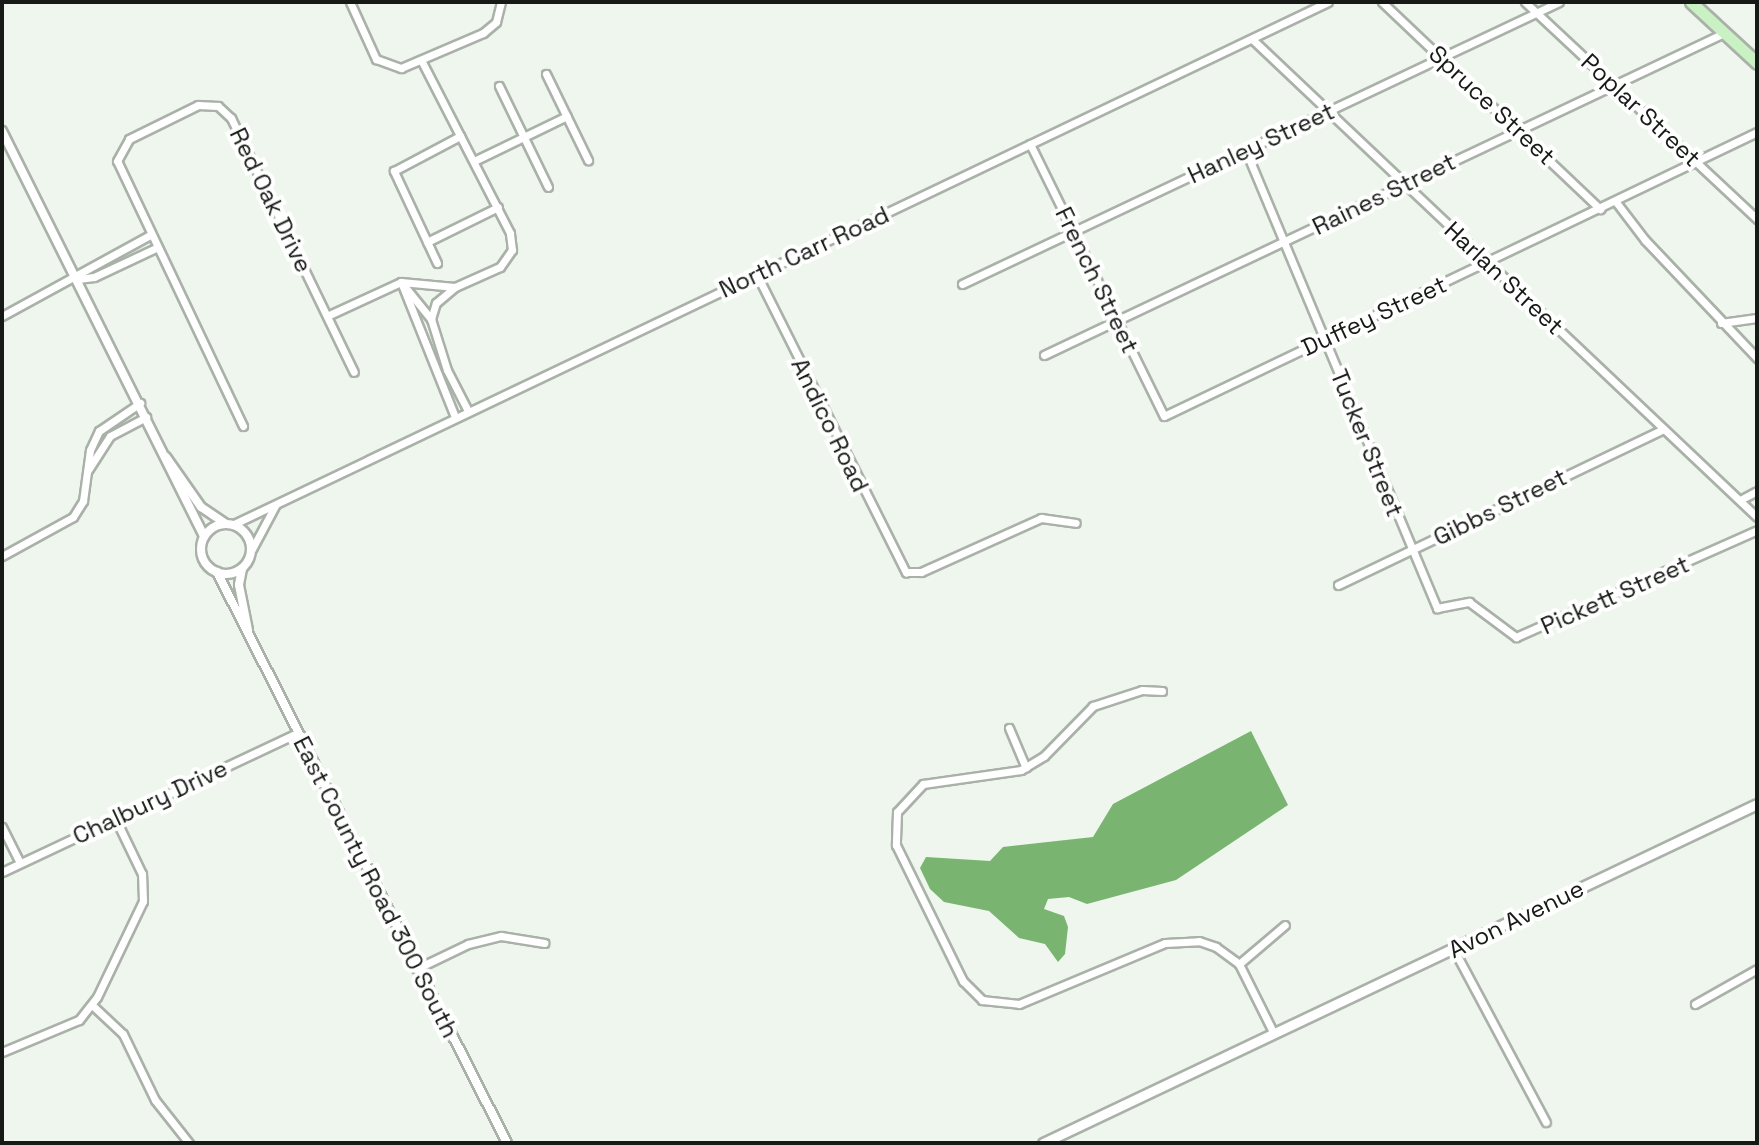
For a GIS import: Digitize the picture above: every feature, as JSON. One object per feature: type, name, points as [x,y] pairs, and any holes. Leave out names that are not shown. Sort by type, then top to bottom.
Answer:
[{"type":"main road","points":[[1691,2],[1757,63]]},
{"type":"main road","name":"Avon Avenue","points":[[1043,1143],[1757,804]]},
{"type":"street","points":[[350,2],[376,59],[401,68],[422,62],[483,33],[496,22],[501,2]]},
{"type":"street","name":"North Carr Road","points":[[230,524],[1328,2]]},
{"type":"street","name":"Spruce Street","points":[[1382,2],[1600,209]]},
{"type":"street","name":"Poplar Street","points":[[1525,2],[1757,219]]},
{"type":"street","name":"Hanley Street","points":[[962,284],[1074,234],[1245,149],[1559,2]]},
{"type":"street","name":"Raines Street","points":[[1044,355],[1724,33]]},
{"type":"street","name":"Harlan Street","points":[[1252,39],[1757,517]]},
{"type":"street","points":[[422,62],[513,240],[508,260],[455,287],[436,303],[431,319]]},
{"type":"street","points":[[546,74],[588,160]]},
{"type":"street","points":[[499,86],[548,187]]},
{"type":"street","name":"Red Oak Drive","points":[[243,426],[119,171],[118,153],[129,139],[198,105],[218,106],[231,118],[354,372]]},
{"type":"street","points":[[474,161],[567,116]]},
{"type":"street","points":[[2,131],[204,537],[202,558],[217,572],[242,569],[264,519],[280,501]]},
{"type":"street","name":"Duffey Street","points":[[1164,416],[1698,164],[1757,132]]},
{"type":"street","points":[[437,263],[394,171],[460,136]]},
{"type":"street","name":"French Street","points":[[1030,144],[1164,416]]},
{"type":"street","name":"Tucker Street","points":[[1245,149],[1410,550],[1437,608],[1469,602],[1477,608]]},
{"type":"street","points":[[1616,202],[1721,323],[1757,358]]},
{"type":"street","points":[[427,242],[498,207]]},
{"type":"street","points":[[78,279],[89,266],[150,235]]},
{"type":"street","points":[[2,316],[78,279],[94,277],[156,248]]},
{"type":"street","name":"Andico Road","points":[[756,273],[898,564],[908,573],[921,572],[1041,518],[1076,523]]},
{"type":"street","points":[[327,316],[401,282],[455,287]]},
{"type":"street","points":[[401,282],[431,319],[447,370],[468,411]]},
{"type":"street","points":[[401,282],[455,417]]},
{"type":"street","points":[[1721,323],[1757,318]]},
{"type":"street","points":[[2,556],[73,517],[83,501],[99,431],[140,403]]},
{"type":"street","points":[[88,470],[110,436],[146,417]]},
{"type":"street","name":"Gibbs Street","points":[[1338,585],[1663,429]]},
{"type":"street","points":[[163,454],[201,507],[247,534],[252,549]]},
{"type":"street","points":[[1740,500],[1757,491]]},
{"type":"street","points":[[204,537],[230,524]]},
{"type":"street","name":"Pickett Street","points":[[1477,608],[1508,634],[1532,632],[1757,530]]},
{"type":"street","name":"East County Road 300 South","points":[[242,569],[239,585],[248,630]]},
{"type":"street","name":"East County Road 300 South","points":[[217,572],[507,1143]]},
{"type":"street","points":[[1162,691],[1142,690],[1093,706],[1026,768],[998,777],[923,784],[903,801],[895,818],[900,853],[971,992],[997,1005],[1019,1004],[1176,941],[1208,944],[1239,964],[1274,1034]]},
{"type":"street","points":[[1009,728],[1026,768]]},
{"type":"street","name":"Chalbury Drive","points":[[2,872],[298,733]]},
{"type":"street","points":[[2,1052],[79,1020],[92,1005],[143,901],[142,874],[115,818]]},
{"type":"street","points":[[2,827],[20,863]]},
{"type":"street","points":[[1239,964],[1285,925]]},
{"type":"street","points":[[416,969],[468,944],[501,936],[544,943]]},
{"type":"street","points":[[1454,950],[1546,1122]]},
{"type":"street","points":[[1695,1004],[1757,969]]},
{"type":"street","points":[[92,1005],[123,1034],[155,1100],[189,1143]]},
{"type":"shaded area","points":[[1251,731],[1288,805],[1176,880],[1087,904],[1069,897],[1048,899],[1044,909],[1064,916],[1068,927],[1065,954],[1058,962],[1045,944],[1019,938],[989,911],[944,902],[930,889],[920,868],[926,857],[990,861],[1003,847],[1093,837],[1113,804]]}]
